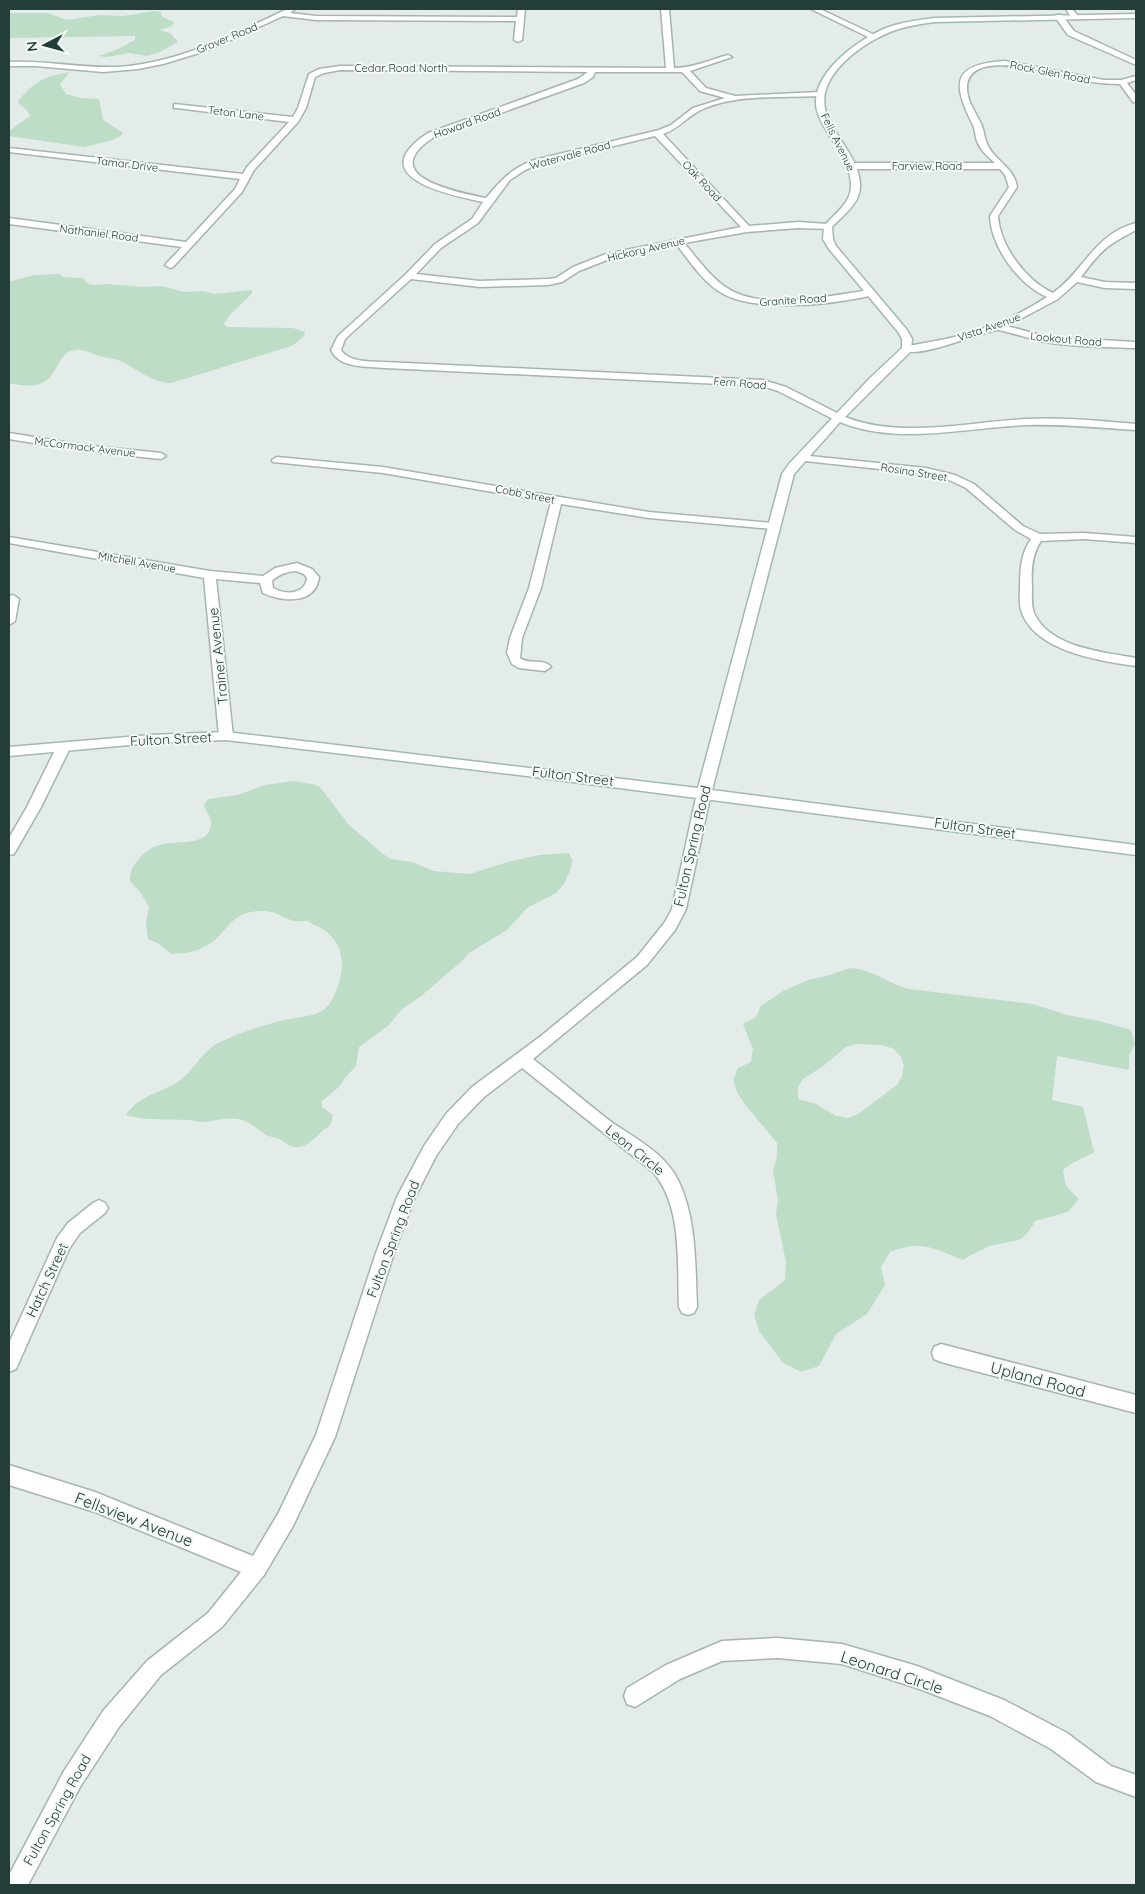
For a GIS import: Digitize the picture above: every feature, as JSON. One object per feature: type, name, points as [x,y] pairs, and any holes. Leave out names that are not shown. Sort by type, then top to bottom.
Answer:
[{"type":"street","name":"Grover Road","points":[[9,64],[35,63],[117,70],[149,65],[243,33],[292,9]]},
{"type":"street","points":[[518,40],[522,9]]},
{"type":"street","points":[[665,9],[670,69]]},
{"type":"street","points":[[815,9],[873,36]]},
{"type":"street","points":[[1069,9],[1075,17]]},
{"type":"street","points":[[282,14],[316,18],[520,19]]},
{"type":"street","name":"Fells Avenue","points":[[828,227],[852,203],[856,184],[852,166],[827,123],[821,109],[818,94],[831,72],[873,36],[903,25],[934,17],[1136,16]]},
{"type":"street","points":[[1059,17],[1066,28],[1073,34],[1136,63]]},
{"type":"street","name":"Cedar Road North","points":[[170,265],[240,190],[250,169],[295,120],[302,108],[312,76],[330,69],[682,70],[702,66],[728,57]]},
{"type":"street","name":"Rock Glen Road","points":[[1055,297],[1033,285],[1012,261],[1002,243],[994,217],[997,209],[1013,187],[1010,175],[983,146],[980,140],[978,128],[964,98],[964,81],[967,73],[972,69],[988,64],[1018,63],[1101,81],[1122,82],[1136,78]]},
{"type":"street","name":"Howard Road","points":[[488,200],[440,190],[420,181],[409,168],[408,161],[412,151],[431,136],[581,81],[590,75],[593,69]]},
{"type":"street","points":[[682,70],[689,74],[694,83],[698,108]]},
{"type":"street","points":[[1122,82],[1136,100]]},
{"type":"street","points":[[694,83],[713,92],[742,97]]},
{"type":"street","name":"Watervale Road","points":[[336,354],[336,347],[341,338],[409,276],[438,246],[475,221],[488,200],[506,178],[530,165],[657,133],[680,123],[698,108],[742,97],[818,94]]},
{"type":"street","name":"Teton Lane","points":[[177,106],[295,120]]},
{"type":"street","name":"Oak Road","points":[[657,133],[747,229]]},
{"type":"street","name":"Tamar Drive","points":[[9,150],[245,177]]},
{"type":"street","name":"Farview Road","points":[[852,166],[1001,166]]},
{"type":"street","name":"Nathaniel Road","points":[[9,221],[188,245]]},
{"type":"street","name":"Hickory Avenue","points":[[409,276],[480,284],[548,282],[559,280],[576,269],[609,256],[678,241],[747,229],[792,225],[828,227]]},
{"type":"street","name":"Vista Avenue","points":[[907,349],[944,343],[998,326],[1024,315],[1055,297],[1076,279],[1106,241],[1136,226]]},
{"type":"street","points":[[828,227],[828,239],[832,247],[904,332],[907,339],[907,349],[874,380],[839,418]]},
{"type":"street","name":"Granite Road","points":[[678,241],[722,290],[750,302],[776,302],[871,292]]},
{"type":"street","points":[[1076,279],[1105,285],[1136,286]]},
{"type":"street","name":"Lookout Road","points":[[998,326],[1017,333],[1043,338],[1136,345]]},
{"type":"street","name":"Fern Road","points":[[336,354],[341,359],[348,361],[385,364],[755,382],[782,389],[855,425],[886,430],[1039,422],[1136,427]]},
{"type":"street","name":"Fulton Spring Road","points":[[16,1885],[72,1779],[111,1719],[154,1668],[215,1620],[257,1568],[286,1519],[325,1437],[385,1254],[406,1197],[426,1159],[452,1119],[478,1092],[522,1059],[642,961],[660,941],[679,909],[704,793],[788,474],[800,458],[839,418]]},
{"type":"street","name":"McCormack Avenue","points":[[9,436],[84,448],[161,456]]},
{"type":"street","name":"Rosina Street","points":[[800,458],[926,472],[951,477],[970,486],[1019,528],[1038,538]]},
{"type":"street","name":"Cobb Street","points":[[277,460],[383,470],[657,516],[773,526]]},
{"type":"street","points":[[545,666],[522,665],[515,660],[513,654],[520,627],[535,589],[549,524],[557,500]]},
{"type":"street","points":[[1136,540],[1084,536],[1038,538],[1028,554],[1026,572],[1027,611],[1036,625],[1065,646],[1136,662]]},
{"type":"street","name":"Mitchell Avenue","points":[[9,540],[210,575],[266,580]]},
{"type":"street","name":"Trainer Avenue","points":[[210,575],[226,736]]},
{"type":"street","points":[[9,621],[13,599]]},
{"type":"street","name":"Fulton Street","points":[[9,752],[151,739],[226,736],[317,745],[704,793],[1136,850]]},
{"type":"street","points":[[9,850],[34,807],[63,748]]},
{"type":"street","name":"Leon Circle","points":[[522,1059],[605,1126],[637,1148],[667,1174],[678,1202],[686,1245],[688,1307]]},
{"type":"street","name":"Hatch Street","points":[[9,1362],[69,1234],[98,1208]]},
{"type":"street","name":"Upland Road","points":[[941,1353],[1136,1404]]},
{"type":"street","name":"Fellsview Avenue","points":[[9,1475],[95,1502],[257,1568]]},
{"type":"street","name":"Leonard Circle","points":[[635,1696],[673,1672],[722,1651],[778,1648],[842,1654],[917,1677],[996,1708],[1059,1741],[1104,1774],[1136,1786]]},
{"type":"green space","points":[[154,11],[161,12],[162,17],[174,22],[172,26],[160,30],[170,33],[178,42],[158,53],[147,56],[129,53],[107,57],[98,56],[116,50],[135,40],[135,36],[9,38],[9,13],[48,13],[66,20],[100,15],[123,16]]},
{"type":"green space","points":[[70,72],[60,84],[66,94],[81,98],[99,99],[103,120],[122,132],[122,135],[113,140],[84,147],[9,136],[9,131],[30,116],[18,101],[24,94],[41,80]]},
{"type":"green space","points":[[59,274],[63,277],[83,278],[88,284],[94,285],[163,286],[183,292],[203,291],[215,294],[252,290],[252,293],[224,324],[227,327],[293,328],[305,332],[304,336],[292,346],[171,383],[156,380],[118,360],[77,350],[68,352],[48,379],[40,384],[27,386],[9,383],[9,282],[34,275]]},
{"type":"green space","points":[[293,781],[320,787],[349,825],[391,859],[412,862],[434,871],[470,874],[539,855],[569,853],[572,860],[571,868],[564,884],[556,893],[527,908],[507,930],[469,953],[420,997],[402,1009],[388,1026],[359,1047],[356,1066],[340,1086],[321,1102],[322,1107],[333,1115],[330,1126],[308,1144],[299,1147],[290,1146],[278,1138],[268,1136],[254,1126],[238,1119],[203,1122],[149,1119],[126,1115],[142,1100],[176,1083],[213,1046],[220,1042],[268,1024],[318,1013],[323,1011],[332,1000],[341,974],[341,955],[333,938],[317,926],[307,921],[290,920],[271,912],[259,911],[248,913],[233,920],[218,937],[204,947],[192,952],[171,954],[158,943],[148,939],[146,923],[149,907],[141,893],[130,881],[134,865],[150,849],[164,844],[194,841],[206,835],[210,830],[211,822],[204,805],[208,799],[238,795],[265,785]]},
{"type":"green space","points":[[850,968],[859,969],[909,989],[1033,1004],[1067,1015],[1131,1030],[1135,1044],[1129,1056],[1129,1070],[1057,1056],[1052,1100],[1083,1107],[1094,1152],[1063,1170],[1066,1186],[1079,1199],[1068,1212],[1035,1221],[1023,1238],[990,1246],[963,1260],[935,1249],[919,1246],[901,1248],[890,1252],[881,1267],[885,1285],[867,1314],[836,1334],[819,1366],[801,1372],[783,1363],[759,1331],[754,1315],[759,1300],[785,1280],[786,1262],[776,1214],[778,1200],[773,1171],[777,1157],[777,1143],[747,1107],[738,1094],[733,1080],[738,1068],[751,1062],[753,1049],[743,1024],[756,1017],[761,1006],[783,991],[808,980]],"holes":[[[858,1044],[882,1045],[894,1049],[901,1057],[904,1066],[902,1076],[898,1084],[858,1114],[848,1118],[836,1116],[816,1104],[798,1099],[798,1087],[803,1079],[822,1067],[846,1047]]]}]
